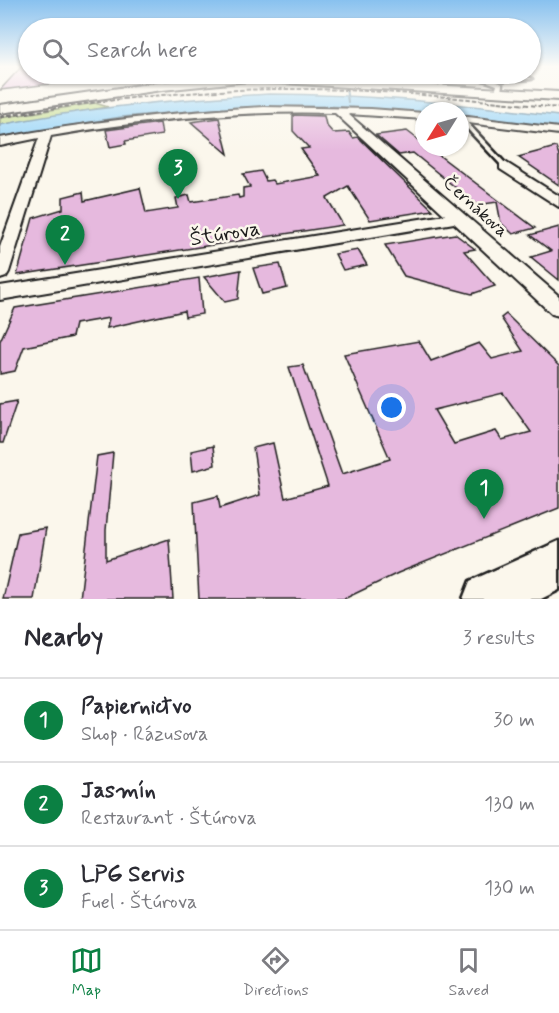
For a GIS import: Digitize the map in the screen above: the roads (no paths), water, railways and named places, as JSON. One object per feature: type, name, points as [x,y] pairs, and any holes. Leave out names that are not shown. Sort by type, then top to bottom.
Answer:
[{"type":"main road","points":[[488,599],[559,565]]},
{"type":"street","points":[[0,109],[78,95]]},
{"type":"street","points":[[543,95],[559,96]]},
{"type":"street","points":[[0,142],[47,132],[234,110],[338,111],[415,115]]},
{"type":"street","name":"Černákova","points":[[338,111],[559,308]]},
{"type":"street","points":[[469,121],[559,131]]},
{"type":"street","points":[[0,272],[47,132]]},
{"type":"street","points":[[505,166],[559,203]]},
{"type":"street","name":"Štúrova","points":[[0,294],[458,218]]},
{"type":"lane","points":[[469,128],[505,166]]},
{"type":"water","points":[[255,95],[323,95],[426,102],[415,102],[415,111],[328,106],[237,107],[121,117],[0,137],[0,125],[168,101]]},
{"type":"water","points":[[469,106],[559,116],[559,128],[469,116]]},
{"type":"waterway","points":[[347,95],[348,102]]},
{"type":"railway","points":[[26,113],[96,102],[168,95]]},
{"type":"railway","points":[[423,95],[559,108]]},
{"type":"railway","points":[[0,117],[35,111]]},
{"type":"place","name":"LPG Servis","points":[[178,199]]},
{"type":"place","name":"Jasmín","points":[[65,265]]},
{"type":"place","name":"Papiernictvo","points":[[484,519]]}]
